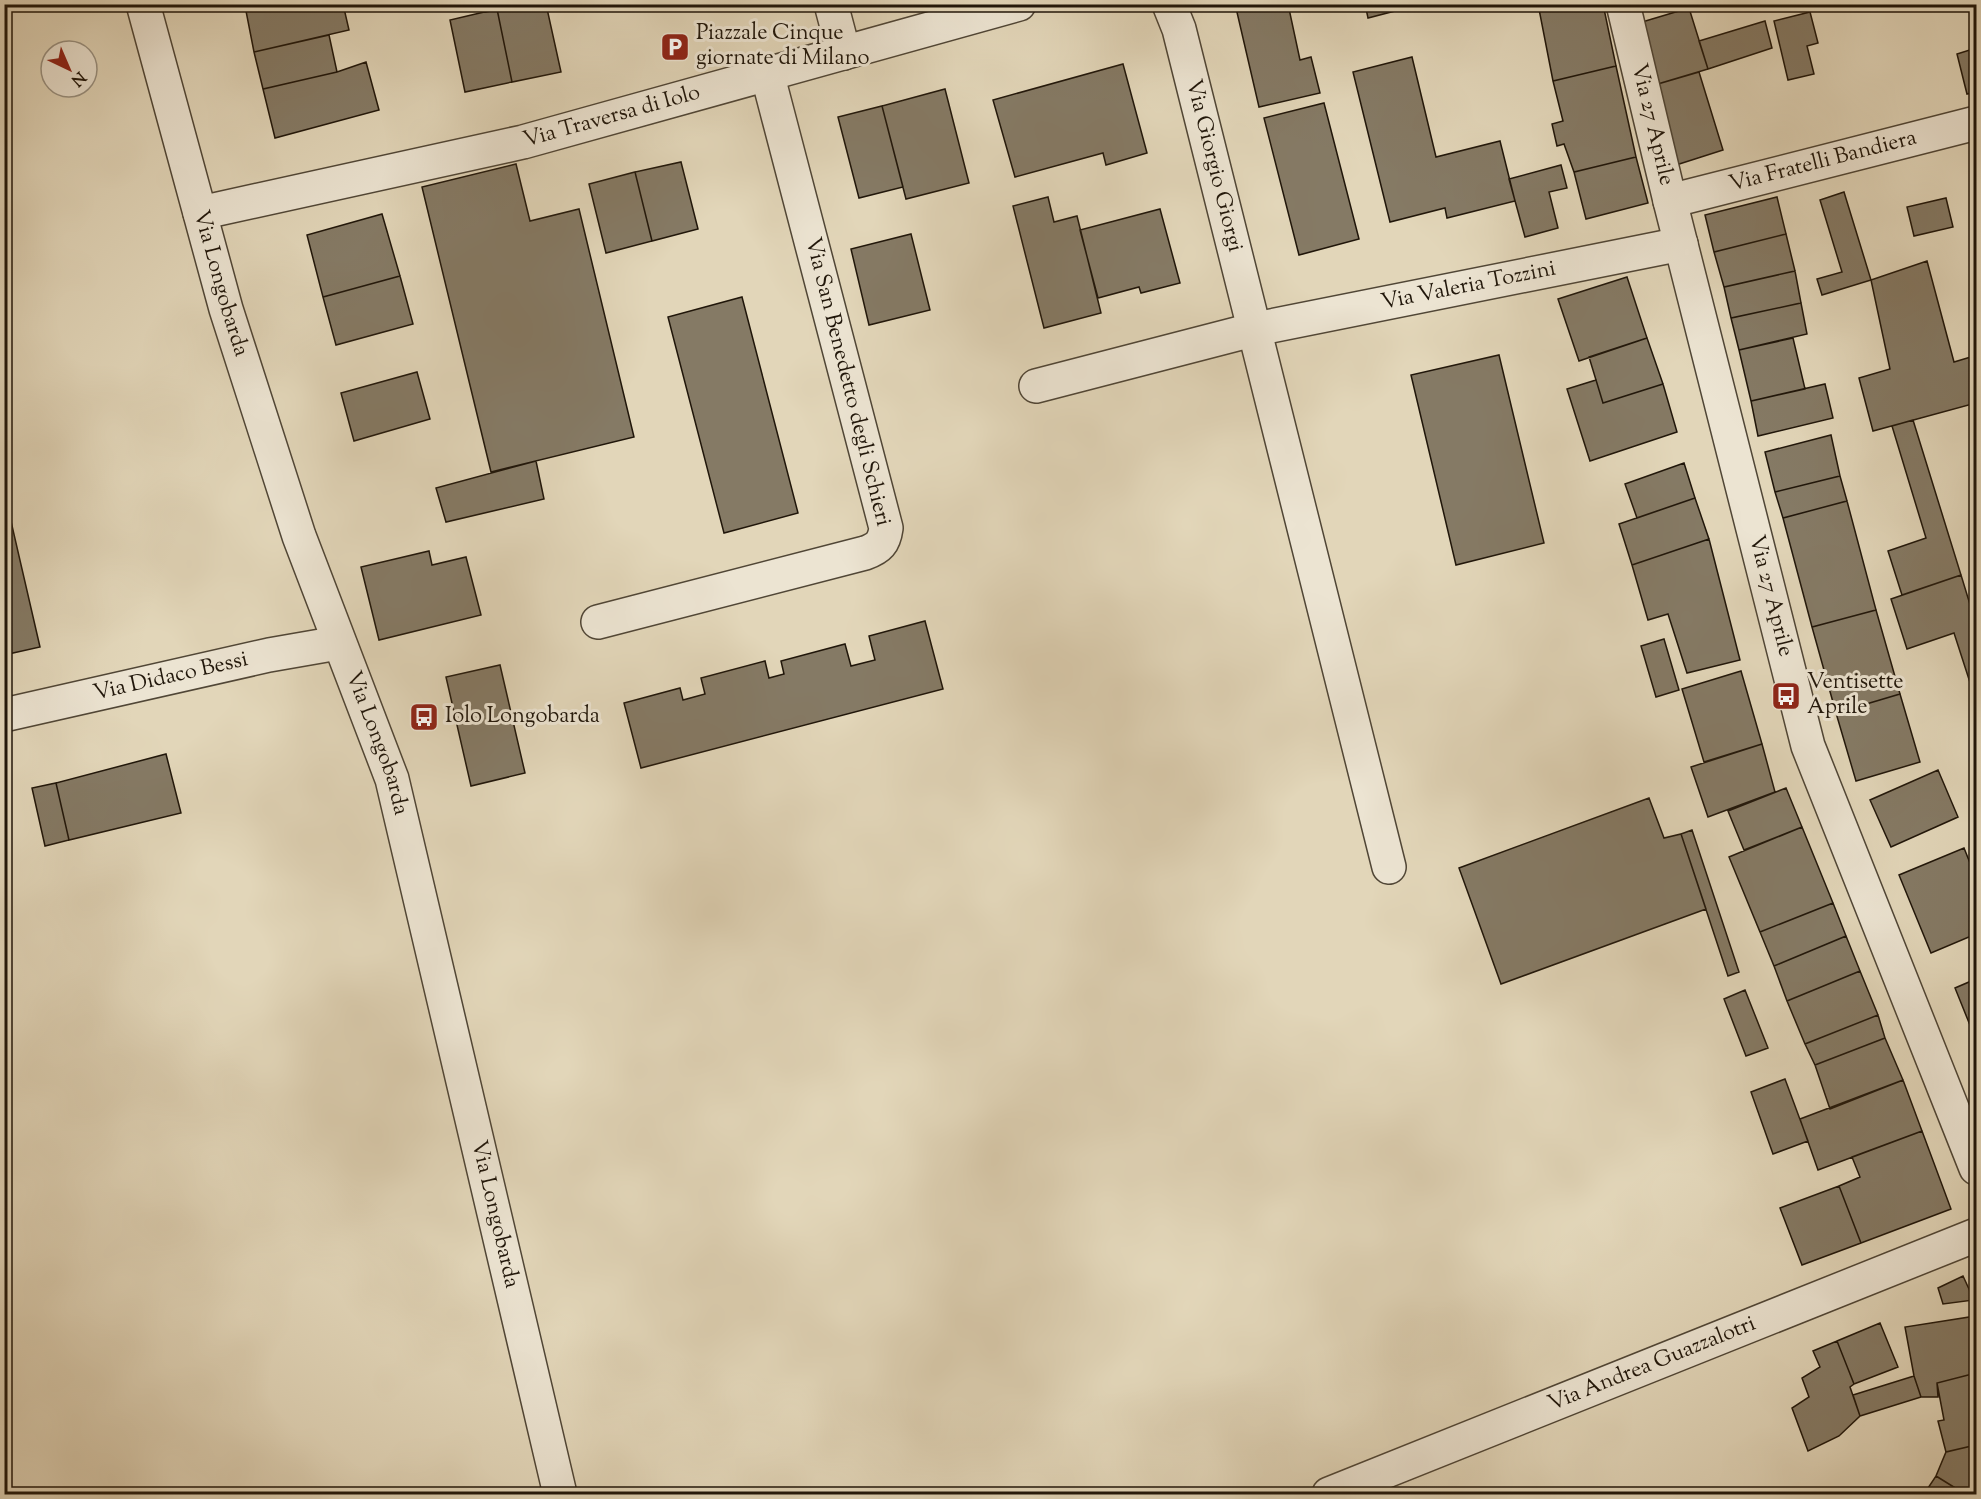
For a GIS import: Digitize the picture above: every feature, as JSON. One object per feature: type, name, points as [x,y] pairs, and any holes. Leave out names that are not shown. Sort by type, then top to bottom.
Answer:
[{"type":"street","name":"Via Longobarda","points":[[143,4],[230,320],[299,536],[338,643],[371,719],[392,779],[560,1494]]},
{"type":"street","points":[[831,4],[844,53]]},
{"type":"street","name":"Via Traversa di Iolo","points":[[200,213],[523,142],[1019,4]]},
{"type":"street","name":"Via Giorgio Giorgi","points":[[1168,4],[1179,29],[1256,329],[1389,867]]},
{"type":"street","name":"Via 27 Aprile","points":[[1623,4],[1670,201],[1808,746],[1977,1168]]},
{"type":"street","name":"Via San Benedetto degli Schieri","points":[[597,622],[865,554],[878,548],[884,540],[886,528],[767,73]]},
{"type":"street","name":"Via Fratelli Bandiera","points":[[1670,201],[1977,123]]},
{"type":"street","name":"Via Valeria Tozzini","points":[[1036,386],[1256,329],[1681,244]]},
{"type":"street","name":"Via Didaco Bessi","points":[[4,716],[269,655],[338,643]]},
{"type":"street","name":"Via Andrea Guazzalotri","points":[[1329,1494],[1977,1235]]},
{"type":"building","points":[[245,4],[276,4],[246,11]]},
{"type":"building","points":[[276,4],[343,4],[349,30],[254,52],[246,11]]},
{"type":"building","points":[[484,4],[519,4],[486,12]]},
{"type":"building","points":[[519,4],[546,4],[561,72],[512,82],[497,9]]},
{"type":"building","points":[[1249,4],[1288,4],[1300,60],[1311,57],[1320,93],[1259,107],[1236,8]]},
{"type":"building","points":[[1365,4],[1422,4],[1368,18]]},
{"type":"building","points":[[1538,4],[1603,4],[1616,66],[1553,81]]},
{"type":"building","points":[[1689,8],[1708,69],[1651,86],[1632,25]]},
{"type":"building","points":[[497,9],[512,82],[465,92],[450,20]]},
{"type":"building","points":[[1810,12],[1818,43],[1807,46],[1814,74],[1788,80],[1774,21]]},
{"type":"building","points":[[1765,21],[1772,48],[1708,69],[1699,41]]},
{"type":"building","points":[[329,35],[337,72],[263,89],[254,52]]},
{"type":"building","points":[[1976,48],[1976,92],[1967,94],[1957,54]]},
{"type":"building","points":[[1412,57],[1436,157],[1500,141],[1515,201],[1447,218],[1445,208],[1390,222],[1353,72]]},
{"type":"building","points":[[366,62],[379,110],[275,138],[263,89],[337,72]]},
{"type":"building","points":[[1123,64],[1147,153],[1106,165],[1103,153],[1015,177],[993,100]]},
{"type":"building","points":[[1616,66],[1636,157],[1574,172],[1564,144],[1557,146],[1552,124],[1563,121],[1553,81]]},
{"type":"building","points":[[1699,72],[1723,150],[1673,166],[1651,86]]},
{"type":"building","points":[[945,89],[969,183],[906,199],[882,106]]},
{"type":"building","points":[[1324,103],[1359,239],[1299,255],[1264,118]]},
{"type":"building","points":[[882,106],[903,187],[859,198],[838,117]]},
{"type":"building","points":[[1636,157],[1648,203],[1586,219],[1574,172]]},
{"type":"building","points":[[681,162],[698,229],[652,241],[635,172]]},
{"type":"building","points":[[516,164],[530,221],[579,209],[634,437],[491,472],[422,187]]},
{"type":"building","points":[[1561,165],[1567,188],[1549,192],[1558,228],[1525,237],[1509,179]]},
{"type":"building","points":[[635,172],[652,241],[606,253],[589,184]]},
{"type":"building","points":[[1844,192],[1871,280],[1822,295],[1817,279],[1842,272],[1820,200]]},
{"type":"building","points":[[1048,197],[1054,222],[1077,216],[1101,313],[1044,328],[1013,206]]},
{"type":"building","points":[[1777,197],[1786,234],[1714,252],[1705,215]]},
{"type":"building","points":[[1946,198],[1953,227],[1914,236],[1907,207]]},
{"type":"building","points":[[1160,209],[1180,283],[1141,293],[1139,287],[1098,298],[1080,230]]},
{"type":"building","points":[[382,214],[400,276],[323,297],[307,235]]},
{"type":"building","points":[[911,234],[930,310],[869,325],[851,249]]},
{"type":"building","points":[[1786,234],[1795,271],[1724,287],[1714,252]]},
{"type":"building","points":[[1927,261],[1954,362],[1974,356],[1976,403],[1873,431],[1859,378],[1890,369],[1871,280]]},
{"type":"building","points":[[1795,271],[1801,303],[1731,318],[1724,287]]},
{"type":"building","points":[[400,276],[413,324],[336,345],[323,297]]},
{"type":"building","points":[[1627,277],[1647,338],[1579,361],[1558,299]]},
{"type":"building","points":[[742,297],[798,513],[724,533],[668,317]]},
{"type":"building","points":[[1801,303],[1807,334],[1739,350],[1731,318]]},
{"type":"building","points":[[1647,338],[1663,384],[1603,403],[1589,357]]},
{"type":"building","points":[[1793,338],[1805,389],[1751,401],[1739,350]]},
{"type":"building","points":[[1499,355],[1544,543],[1456,565],[1411,375]]},
{"type":"building","points":[[417,372],[430,419],[354,441],[341,393]]},
{"type":"building","points":[[1596,380],[1603,403],[1663,384],[1677,432],[1590,461],[1567,389]]},
{"type":"building","points":[[1825,384],[1833,418],[1758,436],[1751,401]]},
{"type":"building","points":[[1913,420],[1961,575],[1902,595],[1888,551],[1926,538],[1892,426]]},
{"type":"building","points":[[1831,435],[1840,476],[1775,492],[1765,452]]},
{"type":"building","points":[[536,461],[544,499],[446,522],[436,488]]},
{"type":"building","points":[[1684,463],[1695,498],[1637,518],[1625,484]]},
{"type":"building","points":[[1840,476],[1847,501],[1783,518],[1775,492]]},
{"type":"building","points":[[4,491],[40,647],[4,655]]},
{"type":"building","points":[[1695,498],[1709,539],[1632,565],[1619,524]]},
{"type":"building","points":[[1847,501],[1876,610],[1812,627],[1783,518]]},
{"type":"building","points":[[1709,539],[1740,660],[1687,673],[1668,614],[1648,620],[1632,565]]},
{"type":"building","points":[[429,551],[432,565],[466,557],[481,615],[379,640],[361,567]]},
{"type":"building","points":[[1961,575],[1976,624],[1976,701],[1954,633],[1907,649],[1891,599]]},
{"type":"building","points":[[1876,610],[1900,694],[1836,713],[1812,627]]},
{"type":"building","points":[[925,621],[943,689],[641,768],[624,703],[680,688],[683,700],[705,694],[701,678],[765,661],[769,678],[784,674],[781,661],[845,644],[851,666],[875,660],[869,636]]},
{"type":"building","points":[[1664,639],[1679,690],[1656,697],[1641,646]]},
{"type":"building","points":[[500,665],[525,773],[471,786],[446,677]]},
{"type":"building","points":[[1741,671],[1762,744],[1704,762],[1682,689]]},
{"type":"building","points":[[1900,694],[1920,762],[1856,781],[1836,713]]},
{"type":"building","points":[[1762,744],[1775,792],[1708,817],[1691,767]]},
{"type":"building","points":[[166,754],[181,813],[69,840],[56,783]]},
{"type":"building","points":[[1938,770],[1958,817],[1891,847],[1870,800]]},
{"type":"building","points":[[56,783],[69,840],[45,846],[32,788]]},
{"type":"building","points":[[1786,788],[1802,827],[1744,850],[1728,811]]},
{"type":"building","points":[[1649,798],[1664,838],[1681,834],[1706,909],[1501,984],[1459,868]]},
{"type":"building","points":[[1802,827],[1833,903],[1760,932],[1729,857]]},
{"type":"building","points":[[1692,830],[1739,972],[1728,976],[1681,834]]},
{"type":"building","points":[[1964,848],[1976,878],[1976,934],[1931,953],[1899,875]]},
{"type":"building","points":[[1833,903],[1846,936],[1774,966],[1760,932]]},
{"type":"building","points":[[1846,936],[1860,971],[1787,1001],[1774,966]]},
{"type":"building","points":[[1860,971],[1878,1015],[1805,1044],[1787,1001]]},
{"type":"building","points":[[1976,979],[1976,1040],[1955,988]]},
{"type":"building","points":[[1745,990],[1768,1048],[1746,1056],[1724,999]]},
{"type":"building","points":[[1878,1015],[1885,1038],[1815,1065],[1805,1044]]},
{"type":"building","points":[[1885,1038],[1903,1080],[1830,1109],[1815,1065]]},
{"type":"building","points":[[1785,1079],[1808,1141],[1773,1154],[1751,1092]]},
{"type":"building","points":[[1903,1080],[1922,1131],[1818,1170],[1800,1119]]},
{"type":"building","points":[[1922,1131],[1951,1209],[1861,1243],[1839,1186],[1860,1177],[1852,1157]]},
{"type":"building","points":[[1839,1186],[1861,1243],[1802,1265],[1780,1208]]},
{"type":"building","points":[[1963,1276],[1974,1300],[1943,1304],[1938,1288]]},
{"type":"building","points":[[1976,1316],[1976,1373],[1937,1383],[1938,1397],[1921,1397],[1914,1376],[1905,1327]]},
{"type":"building","points":[[1880,1323],[1898,1367],[1854,1384],[1837,1341]]},
{"type":"building","points":[[1837,1341],[1854,1384],[1850,1387],[1860,1416],[1839,1436],[1808,1451],[1792,1408],[1809,1397],[1802,1378],[1820,1367],[1813,1351]]},
{"type":"building","points":[[1976,1373],[1976,1445],[1946,1452],[1938,1421],[1944,1420],[1937,1383]]},
{"type":"building","points":[[1914,1376],[1921,1397],[1860,1416],[1853,1395]]},
{"type":"building","points":[[1976,1445],[1976,1494],[1965,1494],[1936,1476],[1946,1452]]},
{"type":"building","points":[[1936,1476],[1965,1494],[1924,1494]]},
{"type":"place","name":"Piazzale Cinque giornate di Milano","points":[[675,47]]},
{"type":"place","name":"Ventisette Aprile","points":[[1786,696]]},
{"type":"place","name":"Iolo Longobarda","points":[[424,717]]}]
